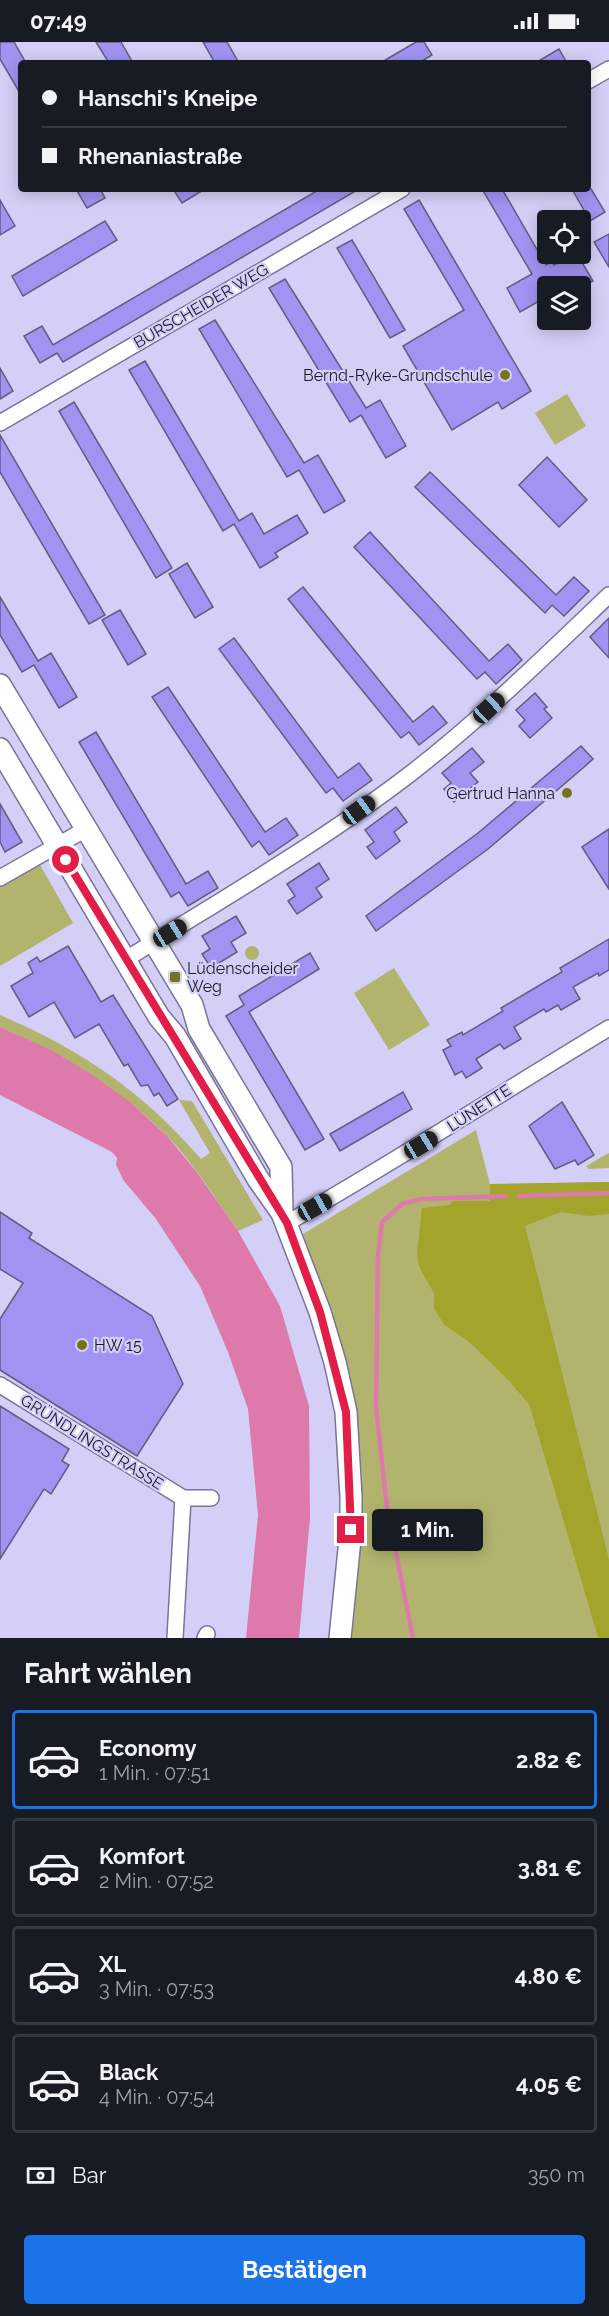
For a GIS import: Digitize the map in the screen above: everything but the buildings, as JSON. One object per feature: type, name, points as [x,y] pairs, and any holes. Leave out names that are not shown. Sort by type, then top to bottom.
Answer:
[{"type":"street","points":[[591,79],[609,69]]},
{"type":"street","name":"BURSCHEIDER WEG","points":[[0,423],[397,192]]},
{"type":"street","points":[[125,960],[263,876],[412,772],[489,708],[609,595]]},
{"type":"street","points":[[0,685],[192,1005],[199,1029],[280,1167],[284,1218]]},
{"type":"street","points":[[0,749],[159,1017],[175,1036],[258,1179],[284,1218],[320,1312],[346,1412],[351,1530],[340,1638]]},
{"type":"street","points":[[0,878],[86,830]]},
{"type":"street","name":"LÜNETTE","points":[[284,1218],[413,1150],[467,1113],[609,1028]]},
{"type":"street","name":"GRÜNDLINGSTRASSE","points":[[0,1385],[183,1498]]},
{"type":"street","points":[[176,1638],[183,1498],[211,1498]]},
{"type":"green space","points":[[567,394],[586,426],[555,445],[535,413]]},
{"type":"green space","points":[[39,863],[73,923],[0,966],[0,886]]},
{"type":"green space","points":[[252,946],[257,948],[259,953],[257,958],[252,960],[247,958],[245,953],[247,948]]},
{"type":"green space","points":[[394,968],[430,1025],[389,1050],[354,993]]},
{"type":"green space","points":[[0,1015],[58,1043],[109,1075],[156,1112],[201,1159],[210,1153],[179,1100],[192,1101],[263,1220],[238,1231],[187,1158],[149,1118],[109,1087],[67,1061],[0,1027]]},
{"type":"green space","points":[[476,1130],[490,1184],[609,1182],[609,1559],[490,1185],[491,1201],[453,1201],[419,1267],[434,1294],[434,1309],[444,1325],[469,1342],[509,1381],[529,1405],[598,1638],[350,1638],[362,1508],[358,1435],[347,1376],[303,1234]]},
{"type":"green space","points":[[609,1153],[609,1168],[589,1169],[586,1166]]},
{"type":"shaded area","points":[[0,1027],[53,1051],[89,1073],[129,1101],[167,1136],[196,1171],[238,1231],[280,1306],[309,1406],[310,1518],[299,1638],[246,1638],[258,1515],[248,1409],[228,1352],[200,1286],[156,1219],[124,1181],[116,1165],[117,1158],[112,1152],[0,1095]]},
{"type":"shaded area","points":[[609,1182],[609,1214],[589,1216],[561,1212],[525,1226],[609,1559],[609,1638],[598,1638],[529,1405],[509,1381],[469,1342],[444,1325],[434,1309],[434,1294],[419,1267],[417,1254],[422,1208],[450,1205],[453,1201],[490,1201],[490,1184]]},
{"type":"waterway","points":[[519,1196],[609,1193]]},
{"type":"waterway","points":[[413,1638],[387,1508],[376,1408],[378,1256],[382,1222],[402,1204],[421,1199],[506,1196]]},
{"type":"place","name":"Bernd-Ryke-Grundschule","points":[[505,375]]},
{"type":"place","name":"Gertrud Hanna","points":[[567,793]]},
{"type":"place","name":"Lüdenscheider Weg","points":[[175,977]]},
{"type":"place","name":"HW 15","points":[[82,1345]]},
{"type":"route","points":[[66,860],[159,1017],[175,1036],[258,1179],[287,1223],[320,1312],[335,1362],[346,1412],[350,1455],[351,1530]]}]
